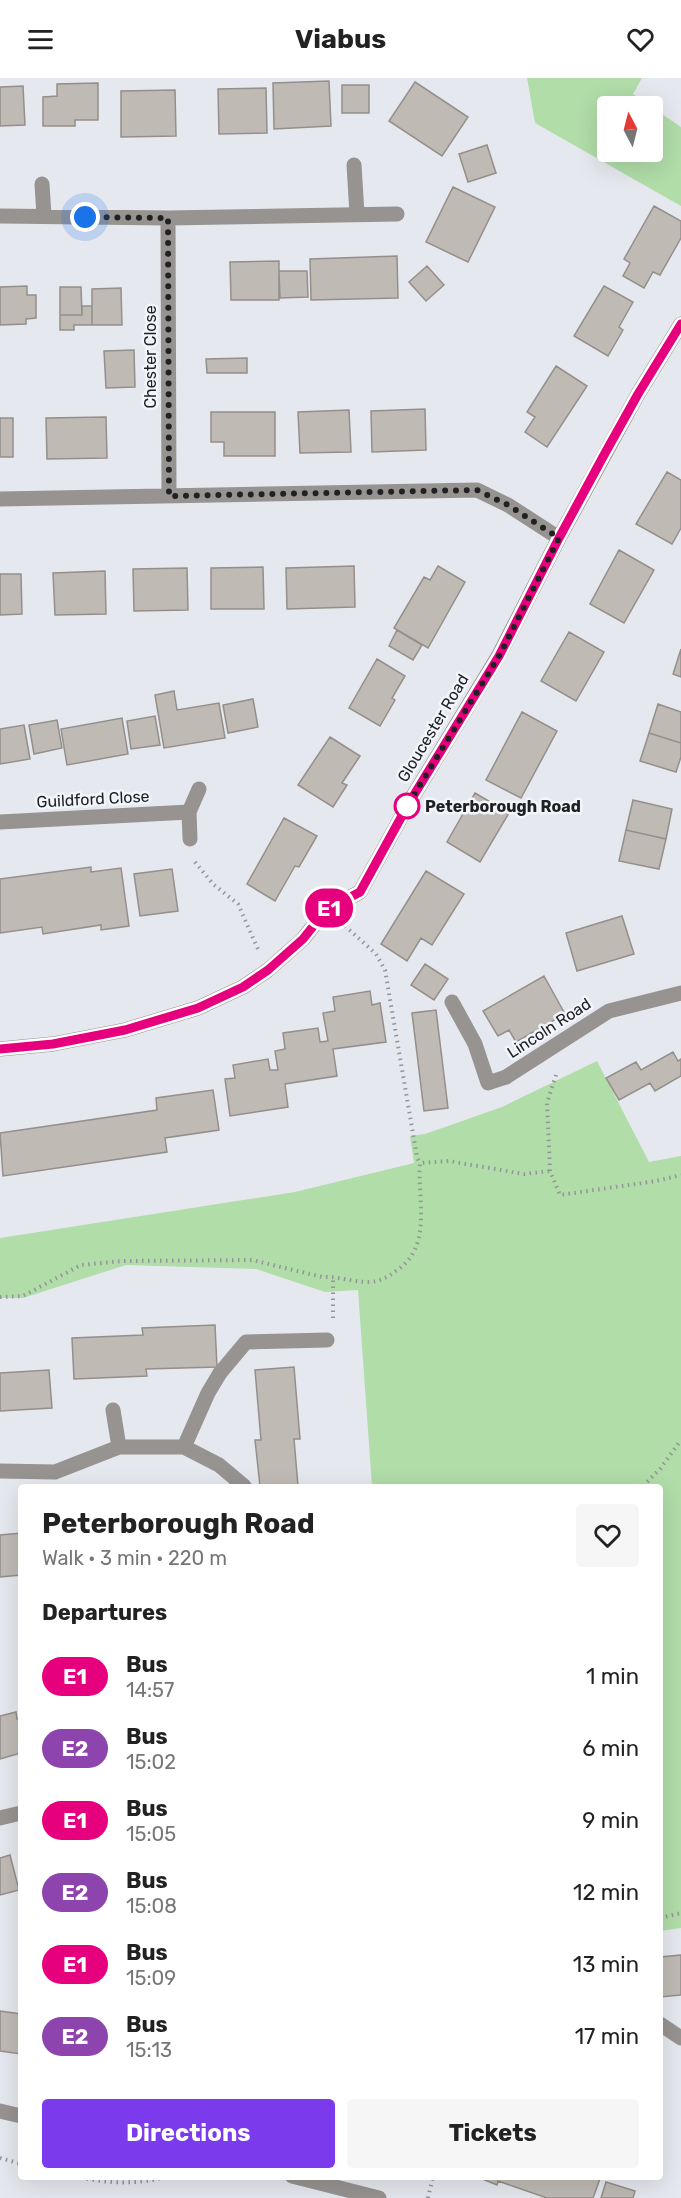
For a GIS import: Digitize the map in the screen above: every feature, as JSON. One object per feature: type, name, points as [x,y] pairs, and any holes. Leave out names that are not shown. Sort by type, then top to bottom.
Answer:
[{"type":"street","points":[[354,165],[357,214]]},
{"type":"street","points":[[42,184],[44,216]]},
{"type":"street","points":[[0,216],[168,218],[397,214]]},
{"type":"street","name":"Chester Close","points":[[168,218],[169,496]]},
{"type":"street","name":"Gloucester Road","points":[[0,1049],[53,1044],[125,1030],[198,1008],[243,987],[268,970],[303,939],[326,910],[360,892],[409,803],[499,656],[559,538],[638,394],[681,324]]},
{"type":"street","points":[[0,499],[477,490],[508,505],[559,538]]},
{"type":"street","points":[[190,839],[189,812],[199,789]]},
{"type":"street","name":"Guildford Close","points":[[0,822],[189,812]]},
{"type":"street","name":"Lincoln Road","points":[[452,1002],[476,1044],[488,1083],[506,1077],[609,1011],[681,993]]},
{"type":"street","points":[[184,1447],[207,1393],[220,1373],[246,1342],[327,1340]]},
{"type":"street","points":[[113,1410],[119,1447]]},
{"type":"street","points":[[0,1471],[55,1472],[119,1447],[184,1447],[219,1465],[242,1484]]},
{"type":"street","points":[[0,1818],[18,1814]]},
{"type":"street","points":[[663,2026],[681,2038]]},
{"type":"street","points":[[0,2111],[18,2115]]},
{"type":"street","points":[[306,2180],[358,2195],[379,2198]]},
{"type":"path","points":[[190,839],[190,855],[213,884],[238,904],[268,970]]},
{"type":"path","points":[[0,1297],[23,1296],[81,1265],[122,1261],[252,1260],[322,1277],[333,1276],[367,1282],[384,1279],[407,1263],[419,1240],[422,1202],[420,1163],[417,1157],[385,970],[376,954],[326,910]]},
{"type":"path","points":[[559,1070],[547,1103],[550,1171],[560,1195],[656,1181],[681,1175]]},
{"type":"path","points":[[420,1163],[449,1161],[524,1174],[550,1171]]},
{"type":"path","points":[[333,1276],[333,1324]]},
{"type":"path","points":[[645,1484],[660,1469],[681,1440]]},
{"type":"path","points":[[663,1917],[681,1913]]},
{"type":"path","points":[[0,2158],[18,2163]]},
{"type":"path","points":[[90,2180],[127,2184],[148,2180]]},
{"type":"path","points":[[428,2198],[432,2180]]},
{"type":"green space","points":[[527,78],[642,78],[633,94],[636,96],[597,96],[597,158],[535,123]]},
{"type":"green space","points":[[663,115],[681,127],[681,206],[604,162],[663,162]]},
{"type":"green space","points":[[597,1061],[649,1162],[681,1156],[681,1928],[663,1931],[663,1484],[372,1484],[358,1290],[325,1292],[256,1269],[126,1265],[23,1298],[0,1298],[0,1238],[295,1192],[414,1163],[410,1136],[425,1134],[502,1107]]},
{"type":"building","points":[[329,81],[331,126],[274,129],[273,83]]},
{"type":"building","points":[[415,82],[468,117],[442,156],[389,121]]},
{"type":"building","points":[[98,83],[98,120],[75,120],[75,126],[43,126],[43,97],[57,96],[57,84]]},
{"type":"building","points":[[342,85],[369,85],[369,113],[342,113]]},
{"type":"building","points":[[23,86],[25,125],[0,126],[0,87]]},
{"type":"building","points":[[266,88],[267,133],[219,134],[218,89]]},
{"type":"building","points":[[175,90],[176,136],[121,137],[121,91]]},
{"type":"building","points":[[487,145],[496,173],[468,182],[459,154]]},
{"type":"building","points":[[453,187],[495,207],[468,262],[426,242]]},
{"type":"building","points":[[654,206],[681,221],[681,238],[660,275],[653,272],[644,288],[623,276],[630,263],[624,259]]},
{"type":"building","points":[[397,256],[398,298],[311,300],[310,259]]},
{"type":"building","points":[[279,261],[279,300],[231,300],[230,262]]},
{"type":"building","points":[[427,266],[444,285],[426,301],[409,282]]},
{"type":"building","points":[[279,271],[307,271],[308,297],[280,298]]},
{"type":"building","points":[[27,286],[27,295],[36,295],[36,318],[26,319],[26,324],[0,325],[0,287]]},
{"type":"building","points":[[604,286],[633,302],[619,327],[623,330],[608,356],[574,336]]},
{"type":"building","points":[[60,287],[81,287],[82,315],[60,315]]},
{"type":"building","points":[[121,288],[122,325],[92,325],[92,289]]},
{"type":"building","points":[[82,306],[92,306],[92,325],[74,325],[74,330],[60,330],[60,315],[82,315]]},
{"type":"building","points":[[134,350],[135,387],[106,388],[104,351]]},
{"type":"building","points":[[247,358],[247,373],[207,373],[206,359]]},
{"type":"building","points":[[556,366],[587,386],[547,447],[525,432],[535,417],[527,412]]},
{"type":"building","points":[[425,409],[426,450],[372,452],[371,411]]},
{"type":"building","points":[[349,410],[351,452],[300,453],[298,412]]},
{"type":"building","points":[[211,412],[275,412],[275,456],[224,456],[224,442],[211,442]]},
{"type":"building","points":[[106,417],[107,458],[47,459],[46,418]]},
{"type":"building","points":[[0,418],[13,418],[13,457],[0,457]]},
{"type":"building","points":[[667,472],[681,480],[681,528],[672,544],[636,524]]},
{"type":"building","points":[[619,550],[654,570],[624,623],[590,604]]},
{"type":"building","points":[[354,566],[355,607],[287,609],[286,568]]},
{"type":"building","points":[[438,566],[465,582],[428,648],[394,628],[424,577],[430,580]]},
{"type":"building","points":[[263,567],[264,609],[211,609],[211,568]]},
{"type":"building","points":[[187,568],[188,610],[134,611],[133,569]]},
{"type":"building","points":[[105,571],[106,614],[55,615],[53,573]]},
{"type":"building","points":[[0,574],[21,574],[22,614],[0,615]]},
{"type":"building","points":[[397,630],[422,645],[413,660],[389,646]]},
{"type":"building","points":[[569,632],[604,652],[576,701],[541,681]]},
{"type":"building","points":[[681,649],[681,677],[673,674]]},
{"type":"building","points":[[377,659],[405,676],[380,726],[349,708]]},
{"type":"building","points":[[174,691],[177,710],[219,703],[225,738],[164,748],[155,695]]},
{"type":"building","points":[[253,699],[258,727],[228,733],[223,705]]},
{"type":"building","points":[[658,704],[681,712],[681,743],[649,733]]},
{"type":"building","points":[[522,712],[557,731],[521,798],[486,780]]},
{"type":"building","points":[[155,716],[160,745],[131,749],[127,721]]},
{"type":"building","points":[[122,718],[128,754],[67,765],[61,729]]},
{"type":"building","points":[[57,720],[62,748],[34,754],[29,725]]},
{"type":"building","points":[[24,725],[30,759],[0,764],[0,729]]},
{"type":"building","points":[[649,733],[681,743],[681,757],[676,772],[640,761]]},
{"type":"building","points":[[330,737],[360,756],[342,783],[347,785],[333,807],[298,785]]},
{"type":"building","points":[[475,793],[509,813],[480,862],[447,842]]},
{"type":"building","points":[[633,800],[672,809],[666,839],[626,830]]},
{"type":"building","points":[[284,818],[317,836],[299,867],[295,866],[275,901],[247,884]]},
{"type":"building","points":[[626,830],[666,839],[659,869],[619,861]]},
{"type":"building","points":[[91,867],[91,872],[121,868],[129,926],[101,930],[101,925],[43,934],[42,927],[0,933],[0,879]]},
{"type":"building","points":[[172,869],[178,911],[140,916],[134,874]]},
{"type":"building","points":[[426,871],[464,894],[432,945],[421,938],[407,961],[381,944]]},
{"type":"building","points":[[622,916],[634,954],[577,971],[566,933]]},
{"type":"building","points":[[425,964],[448,979],[434,1000],[411,985]]},
{"type":"building","points":[[544,976],[565,1014],[516,1042],[509,1030],[498,1036],[483,1011]]},
{"type":"building","points":[[370,991],[372,1005],[380,1003],[386,1042],[333,1049],[337,1076],[285,1084],[288,1107],[230,1116],[225,1079],[235,1078],[233,1065],[268,1059],[270,1070],[278,1070],[275,1051],[285,1049],[283,1033],[318,1028],[320,1042],[328,1041],[323,1013],[335,1011],[333,997]]},
{"type":"building","points":[[436,1010],[448,1108],[424,1111],[412,1013]]},
{"type":"building","points":[[673,1052],[678,1061],[681,1059],[681,1076],[655,1091],[650,1083],[619,1100],[606,1078],[636,1062],[641,1070]]},
{"type":"building","points":[[213,1090],[219,1130],[165,1138],[167,1152],[3,1176],[0,1133],[157,1110],[156,1098]]},
{"type":"building","points":[[215,1325],[217,1367],[146,1369],[147,1376],[74,1379],[72,1338],[143,1335],[142,1328]]},
{"type":"building","points":[[294,1367],[300,1439],[294,1439],[298,1484],[260,1484],[255,1440],[261,1440],[255,1370]]},
{"type":"building","points":[[49,1370],[52,1408],[0,1411],[0,1373]]},
{"type":"building","points":[[18,1533],[18,1575],[0,1577],[0,1535]]},
{"type":"building","points":[[16,1712],[18,1754],[0,1759],[0,1716]]},
{"type":"building","points":[[10,1855],[18,1890],[0,1895],[0,1858]]},
{"type":"building","points":[[681,1955],[681,1995],[663,1997],[663,1957]]},
{"type":"building","points":[[0,2011],[18,2014],[18,2054],[0,2051]]},
{"type":"building","points":[[485,2180],[600,2180],[593,2198],[547,2198],[498,2181],[497,2185]]},
{"type":"building","points":[[606,2182],[635,2191],[633,2198],[601,2198]]},
{"type":"bus line","name":"E1","points":[[0,1049],[53,1044],[125,1030],[198,1008],[243,987],[268,970],[303,939],[326,910],[360,892],[409,803],[499,656],[604,455],[681,324]]},
{"type":"place","name":"Peterborough Road","points":[[407,806]]},
{"type":"route","points":[[85,217],[168,218],[169,496],[477,490],[508,505],[559,538],[499,656],[407,806]]}]
